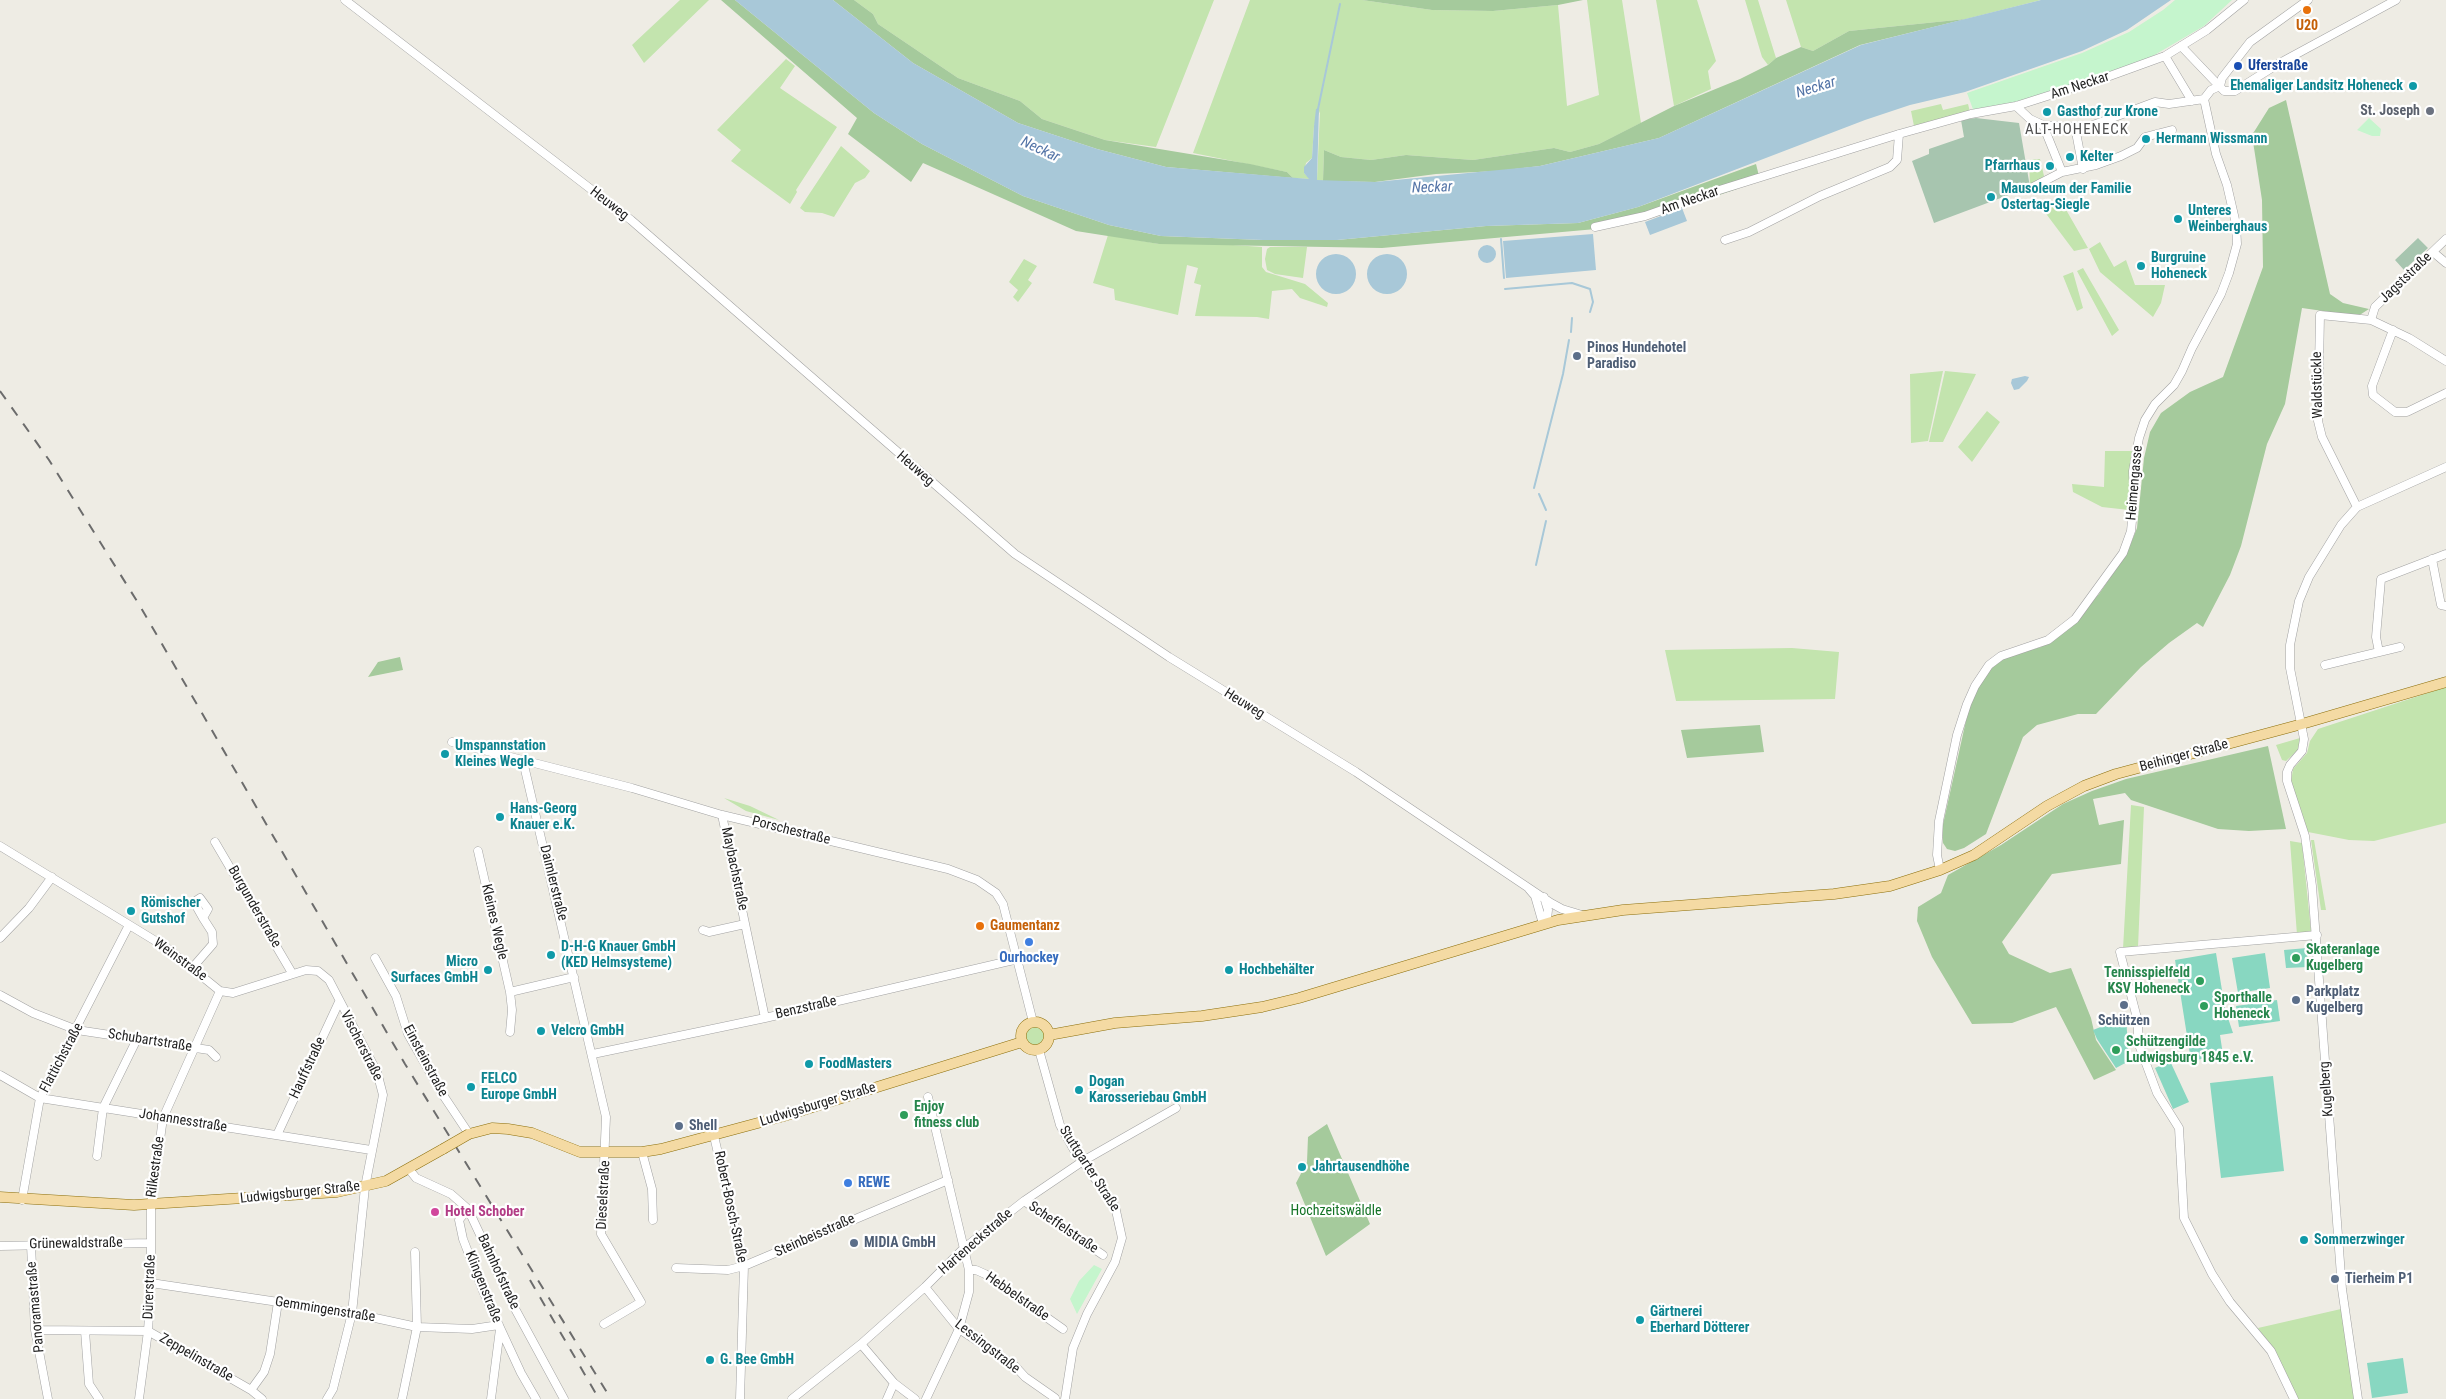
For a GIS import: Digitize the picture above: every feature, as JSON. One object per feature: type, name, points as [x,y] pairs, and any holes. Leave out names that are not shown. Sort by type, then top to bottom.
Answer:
[{"type":"main road","name":"Beihinger Straße","points":[[1049,1035],[1115,1023],[1242,1011],[1280,1003],[1542,924],[1585,915],[1869,890],[1908,881],[1940,870],[1974,854],[2047,806],[2084,786],[2116,774],[2302,724],[2446,682]]},
{"type":"main road","points":[[1033,1022],[1044,1025],[1049,1035],[1048,1043],[1039,1050],[1028,1049],[1022,1042],[1023,1029],[1033,1022]]},
{"type":"main road","name":"Ludwigsburger Straße","points":[[0,1197],[22,1200],[151,1205],[290,1197],[337,1192],[386,1181],[469,1134],[492,1128],[532,1133],[580,1152],[642,1152],[714,1136],[1022,1042]]},
{"type":"street","name":"Heuweg","points":[[345,0],[630,220],[1015,554],[1169,657],[1356,772],[1562,909],[1585,915]]},
{"type":"street","name":"Am Neckar","points":[[1595,227],[1645,216],[1713,192],[1899,134],[1971,114],[2016,106],[2165,56],[2208,30],[2244,0]]},
{"type":"street","points":[[2220,86],[2222,78],[2250,42],[2308,0]]},
{"type":"street","points":[[2181,46],[2212,80],[2226,92],[2239,90],[2278,64],[2396,0]]},
{"type":"street","points":[[2165,56],[2192,101]]},
{"type":"street","points":[[2016,106],[2030,119],[2043,125],[2085,128],[2155,102],[2169,104],[2204,99],[2211,90],[2220,86]]},
{"type":"street","name":"Heimengasse","points":[[1940,870],[1937,846],[1939,821],[1957,735],[1975,686],[1989,665],[2001,656],[2048,640],[2076,619],[2123,554],[2131,531],[2134,500],[2133,471],[2139,438],[2155,404],[2174,385],[2182,372],[2192,348],[2221,294],[2231,268],[2237,244],[2234,212],[2216,154],[2204,99]]},
{"type":"street","points":[[2043,125],[2062,172]]},
{"type":"street","points":[[2075,126],[2083,169]]},
{"type":"street","points":[[2030,189],[2062,172],[2083,169],[2121,156],[2137,148],[2145,137],[2172,130]]},
{"type":"street","points":[[1726,240],[1749,232],[1820,196],[1890,167],[1897,160],[1899,134]]},
{"type":"street","name":"Jagststraße","points":[[2371,320],[2375,307],[2446,240]]},
{"type":"street","points":[[2433,252],[2446,263]]},
{"type":"street","name":"Waldstückle","points":[[2357,507],[2322,437],[2318,421],[2320,315],[2371,320]]},
{"type":"street","points":[[2371,320],[2393,330],[2446,361]]},
{"type":"street","points":[[2393,330],[2372,386],[2373,395],[2395,412],[2407,412],[2446,393]]},
{"type":"street","points":[[2302,724],[2290,668],[2290,645],[2299,601],[2309,577],[2325,548],[2357,507],[2446,468]]},
{"type":"street","points":[[2379,652],[2376,637],[2381,579],[2446,554]]},
{"type":"street","points":[[2432,559],[2441,605],[2446,606]]},
{"type":"street","points":[[2325,665],[2400,647]]},
{"type":"street","name":"Kugelberg","points":[[2302,724],[2304,746],[2297,759],[2290,765],[2287,781],[2305,836],[2317,935],[2342,1289],[2358,1399]]},
{"type":"street","name":"Porschestraße","points":[[452,742],[632,788],[722,815],[935,866],[977,880],[996,894],[1003,904],[1033,1022]]},
{"type":"street","name":"Daimlerstraße","points":[[523,761],[606,1117],[606,1153]]},
{"type":"street","name":"Maybachstraße","points":[[722,815],[765,1018]]},
{"type":"street","name":"Burgunderstraße","points":[[215,842],[244,888],[292,973]]},
{"type":"street","name":"Weinstraße","points":[[0,846],[52,876],[167,948],[220,991],[233,993],[292,973],[306,970],[318,971]]},
{"type":"street","name":"Kleines Wegle","points":[[478,852],[510,992],[512,1010],[510,1032]]},
{"type":"street","points":[[1,936],[29,908],[52,876]]},
{"type":"street","points":[[1525,884],[1535,896],[1542,924]]},
{"type":"street","points":[[1542,924],[1547,919],[1548,910],[1544,897]]},
{"type":"street","points":[[192,967],[213,944],[212,932],[203,918]]},
{"type":"street","name":"Maybachstraße","points":[[703,930],[709,932],[746,924]]},
{"type":"street","name":"Flattichstraße","points":[[22,1200],[40,1098],[77,1030],[129,925]]},
{"type":"street","points":[[2294,1399],[2271,1352],[2230,1302],[2212,1274],[2184,1218],[2179,1128],[2157,1093],[2138,1042],[2138,1022],[2120,952],[2317,935]]},
{"type":"street","name":"Einsteinstraße","points":[[375,958],[396,996],[408,1034],[433,1079],[469,1134]]},
{"type":"street","name":"Benzstraße","points":[[592,1054],[765,1018],[1018,959]]},
{"type":"street","name":"Vischerstraße","points":[[318,971],[329,980],[381,1083],[382,1095],[365,1187],[352,1313],[333,1389],[327,1399]]},
{"type":"street","points":[[510,992],[574,977]]},
{"type":"street","name":"Rilkestraße","points":[[151,1205],[163,1118],[220,991]]},
{"type":"street","name":"Schubartstraße","points":[[0,995],[32,1013],[77,1030],[209,1050],[216,1056]]},
{"type":"street","name":"Hauffstraße","points":[[277,1135],[339,1002]]},
{"type":"street","points":[[97,1156],[103,1108],[136,1039]]},
{"type":"street","name":"Stuttgarter Straße","points":[[1039,1050],[1060,1125],[1115,1206],[1122,1238],[1115,1262],[1087,1314],[1073,1348],[1065,1399]]},
{"type":"street","name":"Johannesstraße","points":[[0,1075],[40,1098],[371,1150]]},
{"type":"street","points":[[926,1399],[959,1329],[969,1292],[969,1270],[928,1097]]},
{"type":"street","name":"Harteneckstraße","points":[[792,1399],[861,1344],[925,1287],[963,1249],[1024,1201],[1083,1161],[1176,1108]]},
{"type":"street","name":"Robert-Bosch-Straße","points":[[714,1136],[744,1266],[740,1399]]},
{"type":"street","points":[[642,1152],[652,1189],[653,1220]]},
{"type":"street","name":"Dieselstraße","points":[[604,1324],[641,1302],[601,1234],[606,1153]]},
{"type":"street","name":"Bahnhofstraße","points":[[409,1169],[420,1181],[451,1194],[468,1209],[513,1305],[564,1399]]},
{"type":"street","name":"Steinbeisstraße","points":[[676,1268],[728,1270],[744,1266],[948,1180]]},
{"type":"street","name":"Scheffelstraße","points":[[1024,1201],[1102,1255]]},
{"type":"street","name":"Dürerstraße","points":[[139,1399],[148,1331],[151,1283],[151,1205]]},
{"type":"street","name":"Klingenstraße","points":[[468,1209],[461,1216],[458,1226],[499,1327],[491,1399]]},
{"type":"street","name":"Grünewaldstraße","points":[[0,1246],[151,1243]]},
{"type":"street","name":"Panoramastraße","points":[[32,1245],[35,1330],[48,1399]]},
{"type":"street","points":[[402,1399],[417,1326],[415,1252]]},
{"type":"street","name":"Hebbelstraße","points":[[969,1270],[976,1270],[985,1274],[1063,1329]]},
{"type":"street","name":"Gemmingenstraße","points":[[151,1283],[352,1313],[417,1326],[472,1329],[499,1327]]},
{"type":"street","name":"Lessingstraße","points":[[925,1287],[959,1329],[1015,1366],[1025,1377],[1055,1398]]},
{"type":"street","points":[[251,1390],[264,1372],[270,1354],[278,1302]]},
{"type":"street","points":[[499,1327],[536,1399]]},
{"type":"street","name":"Zeppelinstraße","points":[[35,1330],[148,1331],[251,1390],[262,1399]]},
{"type":"street","points":[[85,1331],[89,1384],[99,1399]]},
{"type":"street","points":[[861,1344],[894,1382],[915,1399]]},
{"type":"street","points":[[887,1399],[894,1382]]},
{"type":"green space","points":[[680,0],[709,0],[644,63],[632,45]]},
{"type":"green space","points":[[721,0],[735,0],[874,113],[922,144],[1023,196],[1109,225],[1161,236],[1263,240],[1337,240],[1486,226],[1578,223],[1638,207],[1756,164],[1759,176],[1735,184],[1737,189],[1642,221],[1596,229],[1382,248],[1159,244],[1076,231],[923,163],[911,182],[848,134],[857,118]]},
{"type":"green space","points":[[833,0],[854,0],[873,14],[878,24],[958,78],[1020,101],[1042,119],[1105,140],[1250,164],[1287,172],[1293,178],[1166,167],[1097,149],[1018,123],[913,63]]},
{"type":"green space","points":[[854,0],[1214,0],[1156,147],[1105,140],[1042,119],[1020,101],[958,78],[878,24],[873,14]]},
{"type":"green space","points":[[1250,0],[1362,0],[1432,10],[1493,11],[1558,5],[1567,106],[1599,95],[1587,0],[1622,0],[1641,123],[1599,144],[1570,152],[1554,148],[1473,160],[1406,155],[1371,160],[1341,157],[1324,150],[1323,181],[1317,180],[1320,111],[1314,126],[1312,158],[1306,163],[1304,173],[1310,179],[1293,178],[1287,172],[1193,153]]},
{"type":"green space","points":[[1362,0],[1583,0],[1558,5],[1493,11],[1432,10]]},
{"type":"green space","points":[[1656,0],[1697,0],[1716,61],[1708,71],[1711,89],[1674,106]]},
{"type":"green space","points":[[1745,0],[1758,0],[1776,58],[1768,65],[1762,57]]},
{"type":"green space","points":[[1786,0],[2041,0],[1966,19],[1849,31],[1813,51],[1801,47]]},
{"type":"green space","points":[[2175,0],[2232,0],[2204,26],[2146,60],[2018,102],[1974,112],[1967,93],[2082,53],[2129,32]]},
{"type":"green space","points":[[1966,19],[1860,45],[1659,138],[1540,166],[1498,171],[1436,174],[1375,182],[1323,181],[1324,150],[1341,157],[1371,160],[1406,155],[1473,160],[1554,148],[1570,152],[1599,144],[1674,106],[1740,79],[1768,65],[1776,58],[1801,47],[1813,51],[1849,31]]},
{"type":"green space","points":[[786,59],[795,66],[780,88],[837,127],[796,190],[797,192],[790,204],[731,161],[741,150],[717,130]]},
{"type":"green space","points":[[2286,100],[2330,294],[2343,303],[2369,309],[2358,316],[2302,308],[2285,404],[2267,444],[2241,546],[2230,575],[2203,627],[2197,623],[2169,643],[2141,667],[2096,714],[2078,714],[2037,725],[2023,737],[1986,834],[1964,848],[1955,851],[1947,849],[1943,843],[1942,829],[1969,707],[1984,674],[2006,657],[2041,647],[2075,621],[2099,594],[2127,553],[2137,528],[2144,458],[2150,432],[2161,413],[2190,392],[2223,377],[2263,267],[2262,200],[2252,135],[2269,108]]},
{"type":"green space","points":[[1941,104],[1943,110],[1968,104],[1970,112],[1914,126],[1911,111]]},
{"type":"green space","points":[[1976,118],[2019,123],[2030,187],[1934,223],[1912,161],[1929,154],[1929,149],[1964,137],[1961,120]]},
{"type":"green space","points":[[2369,118],[2381,129],[2380,136],[2372,136],[2357,130]]},
{"type":"green space","points":[[841,146],[870,171],[865,178],[855,183],[834,217],[822,213],[805,212],[800,208]]},
{"type":"green space","points":[[2040,159],[2044,176],[2030,186],[2029,160]]},
{"type":"green space","points":[[2061,201],[2088,248],[2074,251],[2038,203]]},
{"type":"green space","points":[[1108,235],[1159,244],[1204,243],[1262,247],[1262,267],[1266,272],[1305,284],[1328,303],[1327,307],[1300,298],[1292,289],[1272,291],[1269,319],[1257,317],[1195,316],[1201,285],[1194,283],[1198,268],[1187,265],[1178,315],[1115,300],[1114,289],[1093,283]]},
{"type":"green space","points":[[2418,238],[2428,248],[2404,270],[2395,260]]},
{"type":"green space","points":[[2100,242],[2114,267],[2126,260],[2135,285],[2165,285],[2161,303],[2153,317],[2100,272],[2089,249]]},
{"type":"green space","points":[[1270,247],[1307,247],[1303,278],[1275,274],[1267,270],[1265,259],[1267,249]]},
{"type":"green space","points":[[1024,259],[1037,266],[1028,280],[1032,283],[1018,302],[1013,297],[1018,290],[1009,282]]},
{"type":"green space","points":[[2083,268],[2119,330],[2112,336],[2077,271]]},
{"type":"green space","points":[[2073,272],[2083,308],[2077,311],[2063,276]]},
{"type":"green space","points":[[1943,371],[1928,441],[1911,443],[1910,374]]},
{"type":"green space","points":[[1945,371],[1976,374],[1943,442],[1929,442]]},
{"type":"green space","points":[[1987,411],[2000,422],[1972,462],[1958,447]]},
{"type":"green space","points":[[2105,451],[2132,451],[2129,473],[2129,510],[2102,507],[2073,492],[2072,484],[2104,487]]},
{"type":"green space","points":[[1792,648],[1839,652],[1835,699],[1676,701],[1665,650]]},
{"type":"green space","points":[[400,657],[403,670],[368,677],[378,662]]},
{"type":"green space","points":[[2446,687],[2446,823],[2374,841],[2349,840],[2308,832],[2291,782],[2293,769],[2307,753],[2310,741],[2318,729]]},
{"type":"green space","points":[[1760,725],[1764,752],[1687,758],[1681,730]]},
{"type":"green space","points":[[2300,738],[2300,748],[2286,761],[2282,760],[2276,745]]},
{"type":"green space","points":[[2268,746],[2286,829],[2249,831],[2218,829],[2131,800],[2125,793],[2093,799],[2099,825],[2124,820],[2121,864],[2052,874],[2002,942],[2009,954],[2050,973],[2071,968],[2091,1018],[2096,1040],[2116,1070],[2094,1080],[2056,1007],[2012,1023],[1972,1024],[1932,957],[1917,921],[1918,907],[1941,893],[1948,875],[2001,845],[2063,804],[2092,791],[2126,779]]},
{"type":"green space","points":[[724,798],[750,806],[779,820],[746,811]]},
{"type":"green space","points":[[2131,805],[2144,807],[2138,947],[2123,949]]},
{"type":"green space","points":[[2311,840],[2314,840],[2326,910],[2321,910]]},
{"type":"green space","points":[[2290,841],[2302,843],[2311,931],[2297,935]]},
{"type":"green space","name":"Skateranlage Kugelberg","points":[[2307,948],[2308,967],[2286,968],[2284,950]]},
{"type":"green space","name":"Sporthalle Hoheneck","points":[[2216,953],[2225,1009],[2233,1033],[2220,1035],[2223,1055],[2191,1061],[2175,960]]},
{"type":"green space","points":[[2265,953],[2270,988],[2238,993],[2232,958]]},
{"type":"green space","points":[[2277,1000],[2280,1021],[2239,1027],[2236,1006]]},
{"type":"green space","name":"Schützengilde Ludwigsburg 1845 e.V.","points":[[2126,1017],[2129,1061],[2116,1068],[2093,1030]]},
{"type":"green space","points":[[1036,1025],[1046,1032],[1047,1036],[1040,1046],[1036,1047],[1026,1040],[1025,1036],[1032,1026]]},
{"type":"green space","points":[[2170,1061],[2189,1102],[2173,1109],[2155,1068]]},
{"type":"green space","points":[[2273,1076],[2284,1171],[2221,1178],[2210,1083]]},
{"type":"green space","name":"Hochzeitswäldle","points":[[1327,1124],[1370,1224],[1326,1256],[1296,1183],[1307,1162],[1308,1137]]},
{"type":"green space","points":[[1094,1265],[1102,1269],[1077,1314],[1070,1299],[1079,1281]]},
{"type":"green space","points":[[2341,1309],[2355,1399],[2298,1399],[2289,1385],[2279,1359],[2258,1328]]},
{"type":"green space","points":[[2403,1358],[2408,1393],[2372,1398],[2367,1363]]},
{"type":"water","name":"Neckar","points":[[735,0],[833,0],[913,63],[1018,123],[1097,149],[1166,167],[1309,179],[1304,173],[1304,167],[1312,158],[1316,109],[1319,108],[1317,180],[1375,182],[1540,166],[1659,138],[1861,45],[2041,0],[2171,0],[2127,30],[2082,51],[1965,92],[1910,105],[1865,120],[1638,207],[1578,223],[1486,226],[1337,240],[1263,240],[1161,236],[1109,225],[1023,196],[922,144],[874,113]]},
{"type":"water","points":[[1682,208],[1687,221],[1650,235],[1645,222]]},
{"type":"water","points":[[1593,234],[1596,270],[1506,278],[1503,241]]},
{"type":"water","points":[[1487,245],[1493,248],[1496,254],[1493,260],[1487,263],[1481,260],[1478,254],[1481,248]]},
{"type":"water","points":[[1340,254],[1347,257],[1353,263],[1356,274],[1355,282],[1347,291],[1340,294],[1332,294],[1325,291],[1317,282],[1316,270],[1319,263],[1328,255]]},
{"type":"water","points":[[1383,254],[1391,254],[1398,257],[1404,263],[1407,274],[1404,285],[1398,291],[1391,294],[1383,294],[1376,291],[1370,285],[1367,278],[1367,270],[1370,263],[1376,257]]},
{"type":"water","points":[[2029,377],[2027,381],[2019,389],[2014,390],[2011,383],[2012,379]]},
{"type":"waterway","points":[[1318,109],[1340,4]]},
{"type":"waterway","points":[[1501,239],[1504,278]]},
{"type":"waterway","points":[[1505,289],[1572,283],[1590,289],[1593,302],[1590,312]]},
{"type":"waterway","points":[[1571,332],[1572,318]]},
{"type":"waterway","points":[[1534,488],[1563,374],[1569,340]]},
{"type":"waterway","points":[[1539,494],[1546,510]]},
{"type":"waterway","points":[[1536,565],[1546,521]]},
{"type":"railway","points":[[0,391],[49,460],[140,606],[405,1064],[611,1399]]},
{"type":"railway","points":[[530,1280],[599,1399]]},
{"type":"place","name":"U20","points":[[2307,10]]},
{"type":"place","name":"Uferstraße","points":[[2238,66]]},
{"type":"place","name":"Ehemaliger Landsitz Hoheneck","points":[[2413,86]]},
{"type":"place","name":"St. Joseph","points":[[2430,111]]},
{"type":"place","name":"Gasthof zur Krone","points":[[2047,112]]},
{"type":"place","name":"Hermann Wissmann","points":[[2146,139]]},
{"type":"place","name":"Kelter","points":[[2070,157]]},
{"type":"place","name":"Pfarrhaus","points":[[2050,166]]},
{"type":"place","name":"Mausoleum der Familie Ostertag-Siegle","points":[[1991,197]]},
{"type":"place","name":"Unteres Weinberghaus","points":[[2178,219]]},
{"type":"place","name":"Burgruine Hoheneck","points":[[2141,266]]},
{"type":"place","name":"Pinos Hundehotel Paradiso","points":[[1577,356]]},
{"type":"place","name":"Umspannstation Kleines Wegle","points":[[445,754]]},
{"type":"place","name":"Hans-Georg Knauer e.K.","points":[[500,817]]},
{"type":"place","name":"Römischer Gutshof","points":[[131,911]]},
{"type":"place","name":"Gaumentanz","points":[[980,926]]},
{"type":"place","name":"Ourhockey","points":[[1029,942]]},
{"type":"place","name":"D-H-G Knauer GmbH (KED Helmsysteme)","points":[[551,955]]},
{"type":"place","name":"Skateranlage Kugelberg","points":[[2296,958]]},
{"type":"place","name":"Micro Surfaces GmbH","points":[[488,970]]},
{"type":"place","name":"Hochbehälter","points":[[1229,970]]},
{"type":"place","name":"Tennisspielfeld KSV Hoheneck","points":[[2200,981]]},
{"type":"place","name":"Parkplatz Kugelberg","points":[[2296,1000]]},
{"type":"place","name":"Schützen","points":[[2124,1005]]},
{"type":"place","name":"Sporthalle Hoheneck","points":[[2204,1006]]},
{"type":"place","name":"Velcro GmbH","points":[[541,1031]]},
{"type":"place","name":"Schützengilde Ludwigsburg 1845 e.V.","points":[[2116,1050]]},
{"type":"place","name":"FoodMasters","points":[[809,1064]]},
{"type":"place","name":"FELCO Europe GmbH","points":[[471,1087]]},
{"type":"place","name":"Dogan Karosseriebau GmbH","points":[[1079,1090]]},
{"type":"place","name":"Enjoy fitness club","points":[[904,1115]]},
{"type":"place","name":"Shell","points":[[679,1126]]},
{"type":"place","name":"Jahrtausendhöhe","points":[[1302,1167]]},
{"type":"place","name":"REWE","points":[[848,1183]]},
{"type":"place","name":"Hotel Schober","points":[[435,1212]]},
{"type":"place","name":"Sommerzwinger","points":[[2304,1240]]},
{"type":"place","name":"MIDIA GmbH","points":[[854,1243]]},
{"type":"place","name":"Tierheim P1","points":[[2335,1279]]},
{"type":"place","name":"Gärtnerei Eberhard Dötterer","points":[[1640,1320]]},
{"type":"place","name":"G. Bee GmbH","points":[[710,1360]]},
{"type":"district","name":"ALT-HOHENECK","points":[[2077,130]]}]
